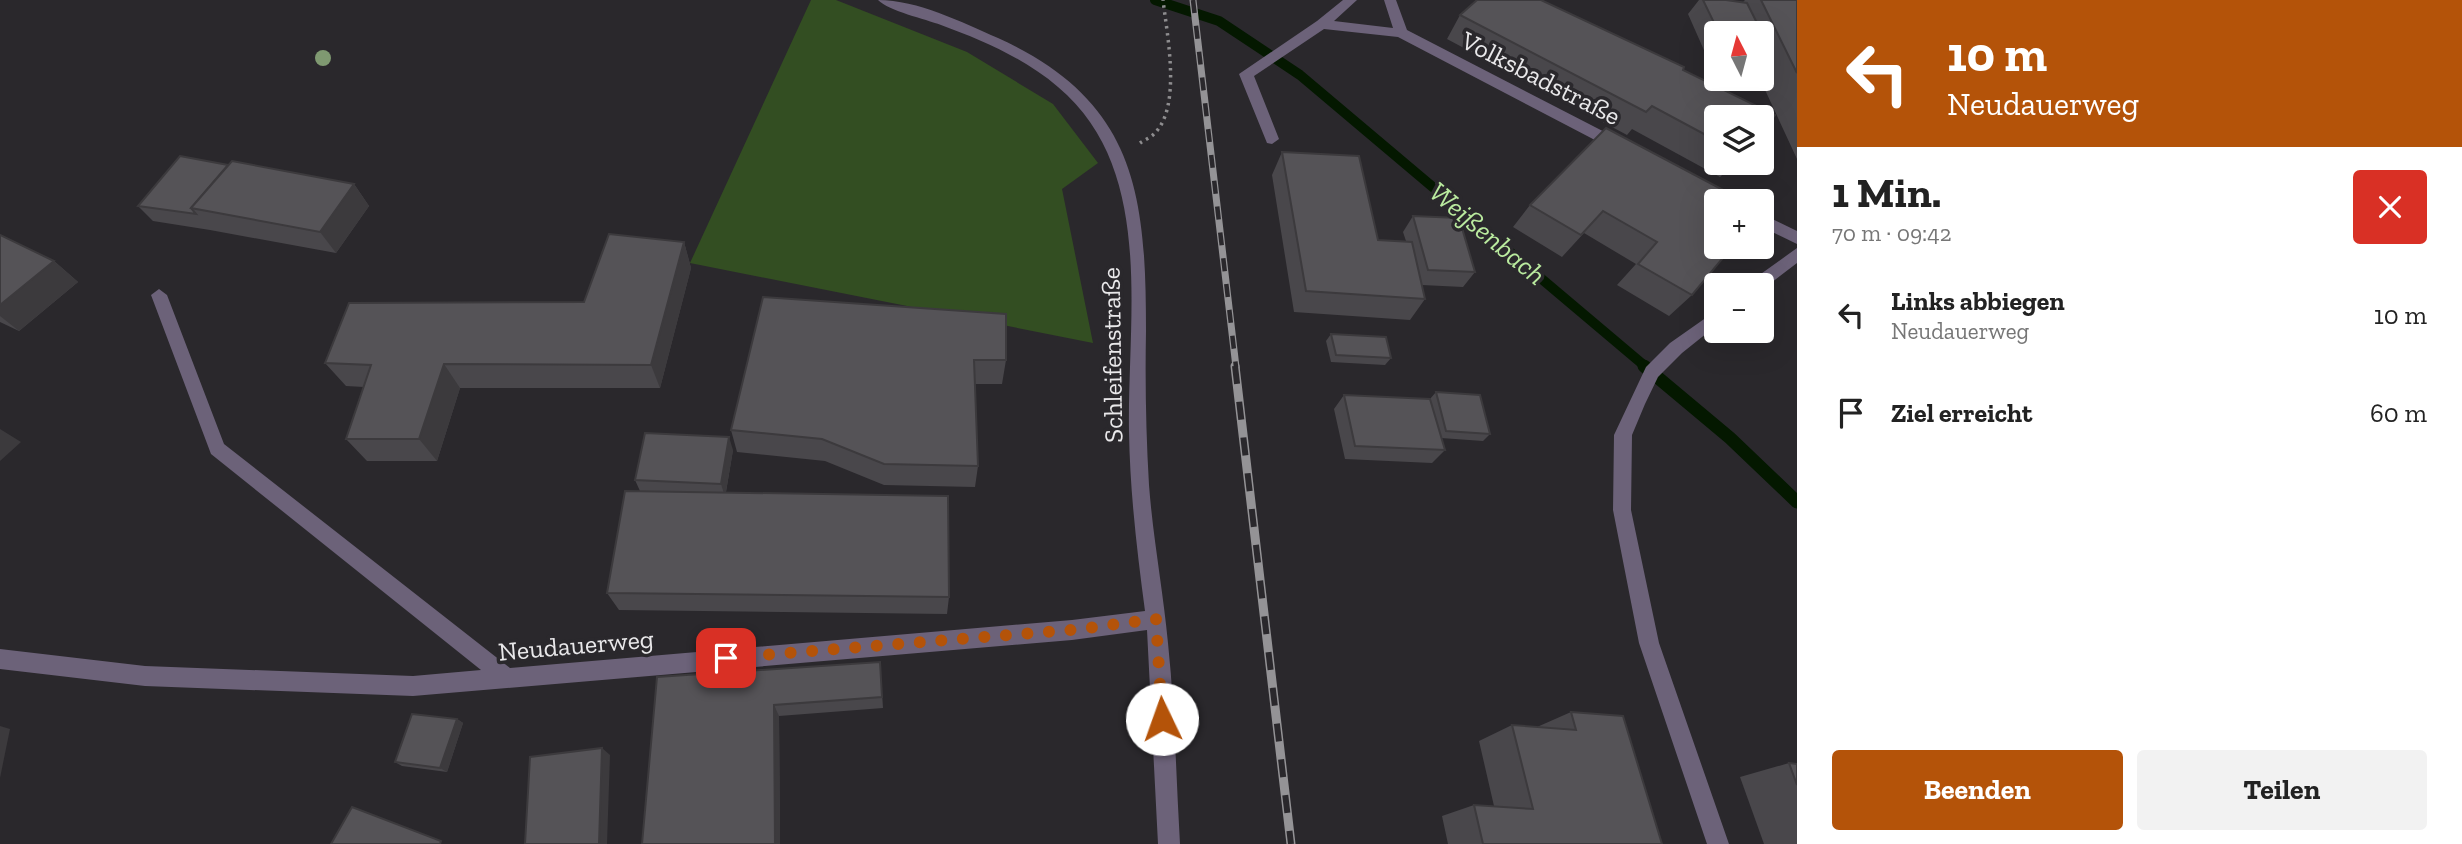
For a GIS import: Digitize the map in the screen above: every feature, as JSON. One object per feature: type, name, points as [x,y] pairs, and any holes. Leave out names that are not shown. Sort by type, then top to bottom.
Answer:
[{"type":"street","name":"Schleifenstraße","points":[[884,0],[988,39],[1043,69],[1068,88],[1105,132],[1130,191],[1138,243],[1137,386],[1143,523],[1156,619],[1169,844]]},
{"type":"street","points":[[1272,139],[1246,74],[1322,24],[1351,0]]},
{"type":"street","points":[[1322,24],[1401,33],[1390,0]]},
{"type":"street","name":"Volksbadstraße","points":[[1401,33],[1633,153]]},
{"type":"street","points":[[1774,226],[1797,238]]},
{"type":"street","points":[[1772,273],[1797,254]]},
{"type":"street","points":[[159,295],[217,449],[507,678]]},
{"type":"street","points":[[1704,326],[1676,348],[1652,372],[1636,404],[1623,435],[1622,510],[1649,643],[1718,844]]},
{"type":"street","name":"Neudauerweg","points":[[0,659],[172,677],[413,686],[1072,630],[1156,619]]},
{"type":"path","points":[[1136,145],[1150,140],[1158,132],[1169,104],[1170,76],[1163,0]]},
{"type":"green space","points":[[811,0],[836,0],[967,52],[1053,104],[1098,163],[1062,189],[1093,343],[690,263]]},
{"type":"building","points":[[1477,0],[1541,0],[1684,67],[1683,70],[1704,80],[1704,91],[1726,91],[1755,105],[1704,105],[1704,134],[1652,106],[1646,112],[1460,15]]},
{"type":"building","points":[[1703,0],[1747,3],[1756,21],[1713,21]]},
{"type":"building","points":[[1761,0],[1797,0],[1797,73],[1774,26],[1774,21],[1771,21]]},
{"type":"building","points":[[1606,128],[1721,189],[1704,189],[1704,259],[1722,259],[1710,273],[1704,273],[1704,281],[1692,295],[1638,264],[1657,242],[1603,211],[1581,235],[1530,205]]},
{"type":"building","points":[[1282,152],[1359,156],[1378,240],[1412,242],[1425,299],[1306,291]]},
{"type":"building","points":[[180,156],[228,165],[191,208],[196,214],[138,206]]},
{"type":"building","points":[[232,161],[354,184],[320,232],[191,208]]},
{"type":"building","points":[[1413,216],[1459,218],[1475,272],[1428,270]]},
{"type":"building","points":[[609,234],[684,242],[651,365],[444,364],[419,439],[346,439],[371,365],[325,363],[349,303],[584,302]]},
{"type":"building","points":[[0,235],[54,261],[0,305]]},
{"type":"building","points":[[763,297],[1006,314],[1006,360],[974,360],[978,466],[884,464],[822,439],[731,430]]},
{"type":"building","points":[[1331,334],[1386,337],[1391,358],[1336,355]]},
{"type":"building","points":[[1436,392],[1480,395],[1490,434],[1446,431]]},
{"type":"building","points":[[1344,395],[1430,399],[1445,450],[1355,446]]},
{"type":"building","points":[[645,433],[729,437],[721,484],[635,480]]},
{"type":"building","points":[[625,491],[948,496],[949,597],[607,593]]},
{"type":"building","points":[[880,662],[882,697],[774,705],[775,844],[642,844],[657,677]]},
{"type":"building","points":[[1571,712],[1623,716],[1662,844],[1483,844],[1474,805],[1533,809],[1512,725],[1576,730]]},
{"type":"building","points":[[412,714],[457,719],[440,768],[395,762]]},
{"type":"building","points":[[602,748],[599,844],[525,844],[530,757]]},
{"type":"building","points":[[1789,763],[1797,764],[1797,785]]},
{"type":"building","points":[[352,807],[441,841],[440,844],[331,844]]},
{"type":"waterway","name":"Weißenbach","points":[[1155,0],[1219,21],[1300,75],[1646,367]]},
{"type":"waterway","name":"Weißenbach","points":[[1644,366],[1730,438],[1797,502]]},
{"type":"railway","points":[[1193,0],[1236,367]]},
{"type":"railway","points":[[1235,366],[1291,844]]},
{"type":"route","points":[[726,658],[1072,630],[1156,619],[1162,719]]}]
